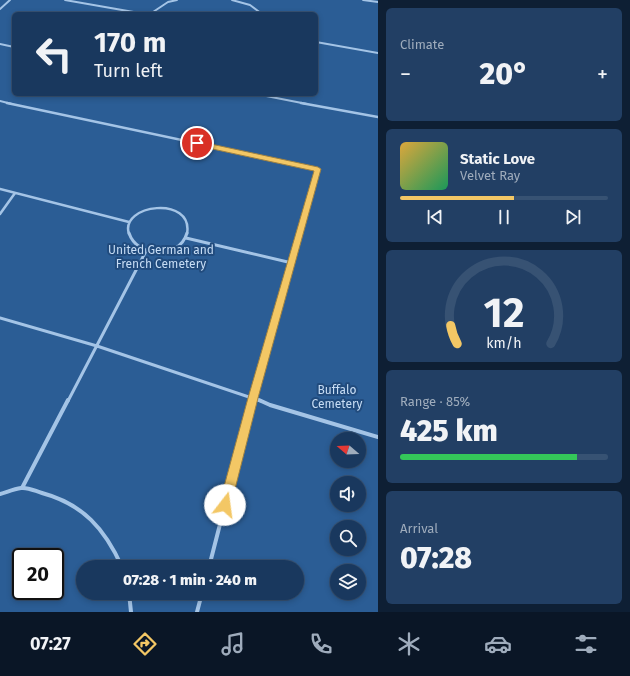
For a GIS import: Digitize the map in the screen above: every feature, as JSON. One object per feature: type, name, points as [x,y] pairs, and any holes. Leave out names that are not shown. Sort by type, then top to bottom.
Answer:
[{"type":"lane","points":[[0,9],[10,0]]},
{"type":"lane","points":[[65,0],[134,12]]},
{"type":"lane","points":[[153,12],[168,2],[177,0]]},
{"type":"lane","points":[[232,0],[250,5],[259,12]]},
{"type":"lane","points":[[363,0],[378,2]]},
{"type":"lane","points":[[318,42],[378,53]]},
{"type":"lane","points":[[0,44],[12,47]]},
{"type":"lane","points":[[266,96],[378,118]]},
{"type":"lane","points":[[0,101],[318,169],[253,398],[211,560]]},
{"type":"lane","points":[[0,189],[129,222]]},
{"type":"lane","points":[[0,214],[16,193]]},
{"type":"lane","points":[[150,208],[169,209],[184,217],[188,230],[186,238],[178,246],[165,252],[155,253],[136,247],[129,240],[127,231],[129,222],[141,211],[150,208]]},
{"type":"lane","points":[[186,238],[292,263]]},
{"type":"lane","points":[[22,488],[146,251]]},
{"type":"lane","points":[[0,318],[97,346],[270,405],[378,437]]},
{"type":"lane","points":[[0,494],[22,488],[50,494],[75,505],[94,520],[109,541],[118,560]]},
{"type":"lane","points":[[130,600],[131,612]]},
{"type":"lane","points":[[197,612],[200,600]]},
{"type":"green space","name":"United German and French Cemetery","points":[[0,0],[378,0],[378,612],[0,612]]},
{"type":"route","points":[[197,143],[318,169],[253,398],[225,505]]},
{"type":"park label","name":"Buffalo Cemetery","points":[[337,397]]}]
